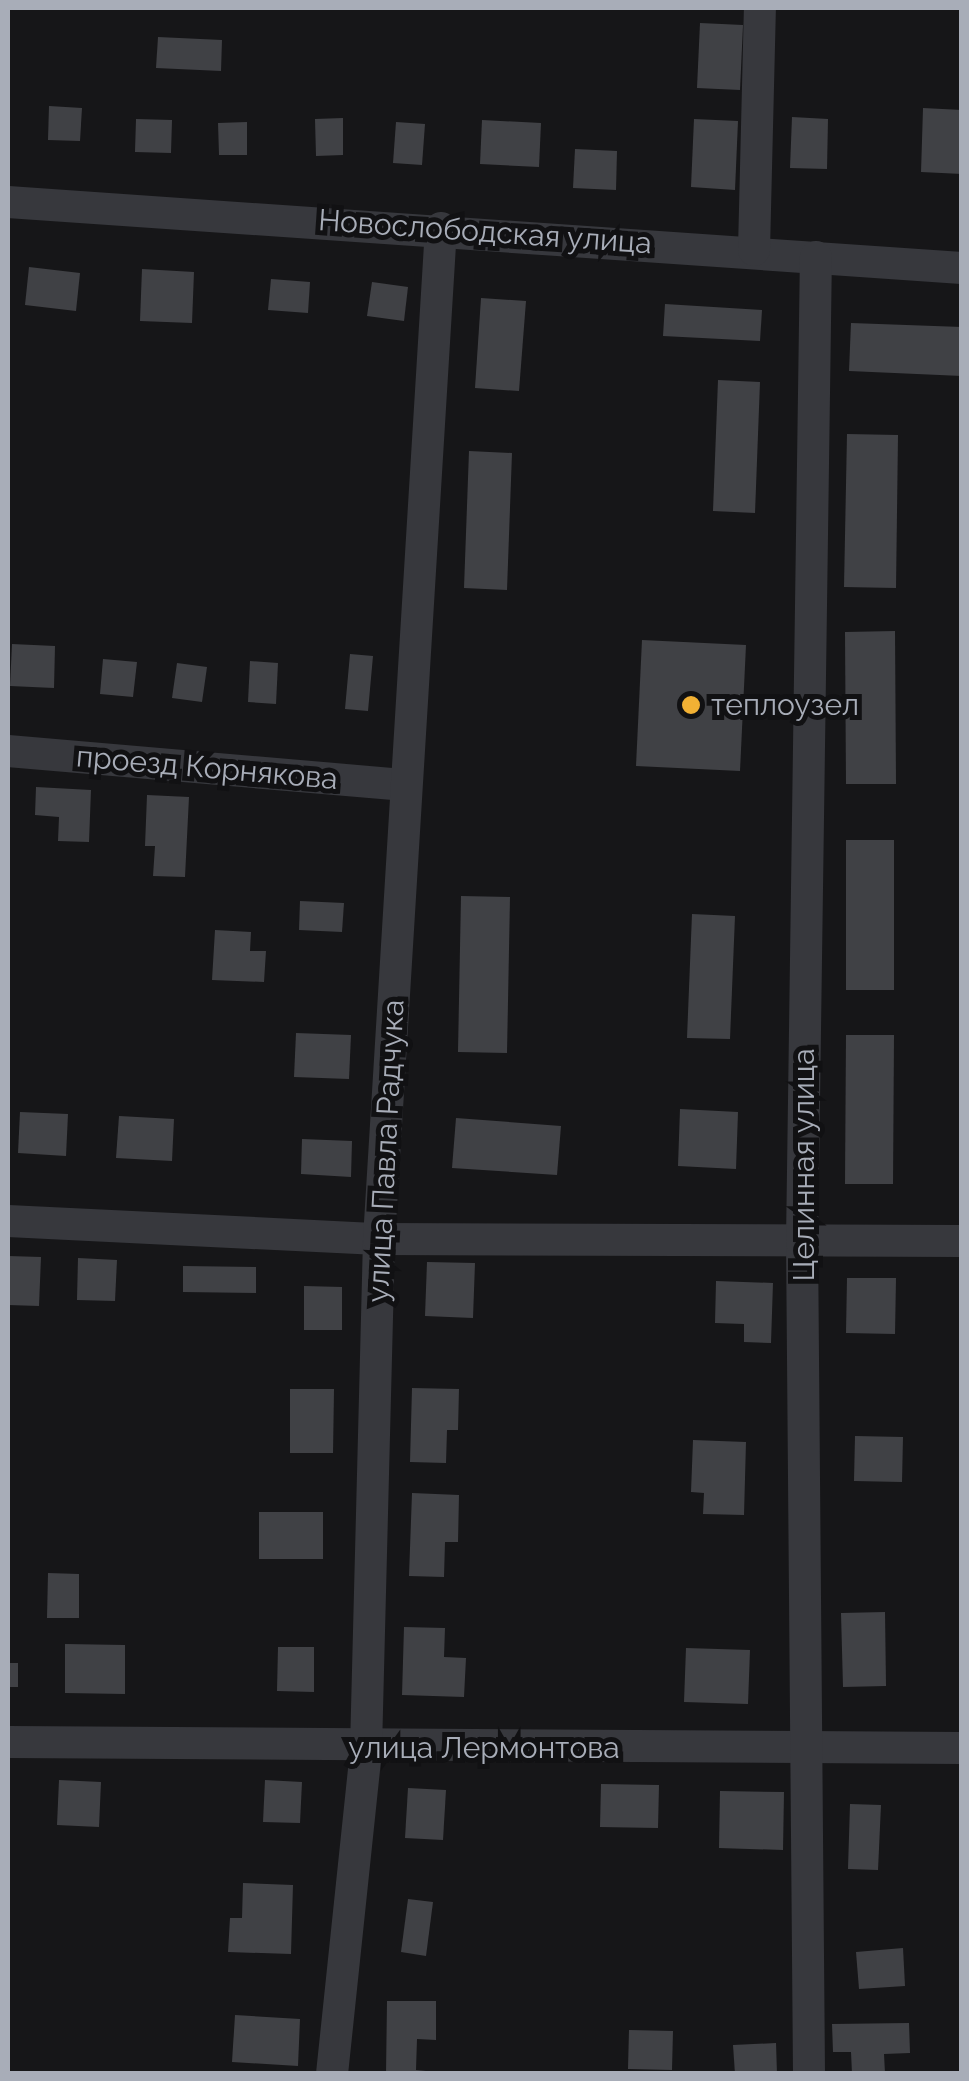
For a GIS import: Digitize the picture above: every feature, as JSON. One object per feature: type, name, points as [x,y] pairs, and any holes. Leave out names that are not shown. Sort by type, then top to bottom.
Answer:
[{"type":"street","points":[[754,250],[760,8]]},
{"type":"street","name":"Новослободская улица","points":[[8,202],[441,228],[962,268]]},
{"type":"street","name":"улица Павла Радчука","points":[[332,2074],[366,1748],[379,1239],[441,228]]},
{"type":"street","name":"Целинная улица","points":[[809,2074],[802,1242],[816,257]]},
{"type":"street","name":"проезд Корнякова","points":[[8,751],[406,785]]},
{"type":"street","points":[[8,1221],[379,1239],[962,1240]]},
{"type":"street","name":"улица Лермонтова","points":[[8,1742],[366,1748],[962,1748]]},
{"type":"building","points":[[700,23],[743,25],[740,90],[697,88]]},
{"type":"building","points":[[158,37],[222,40],[221,71],[156,68]]},
{"type":"building","points":[[49,106],[82,108],[80,141],[48,140]]},
{"type":"building","points":[[923,108],[962,110],[962,174],[921,172]]},
{"type":"building","points":[[792,117],[828,119],[827,169],[790,168]]},
{"type":"building","points":[[343,118],[343,155],[316,156],[315,119]]},
{"type":"building","points":[[136,119],[172,120],[171,153],[135,152]]},
{"type":"building","points":[[694,119],[738,121],[735,190],[691,187]]},
{"type":"building","points":[[482,120],[541,123],[539,167],[480,164]]},
{"type":"building","points":[[247,122],[247,155],[219,155],[218,123]]},
{"type":"building","points":[[396,122],[425,124],[422,165],[393,163]]},
{"type":"building","points":[[575,149],[617,151],[616,190],[573,188]]},
{"type":"building","points":[[29,267],[80,273],[76,311],[25,305]]},
{"type":"building","points":[[142,269],[194,272],[192,323],[140,321]]},
{"type":"building","points":[[271,279],[310,282],[308,313],[268,310]]},
{"type":"building","points":[[372,282],[408,287],[404,321],[367,316]]},
{"type":"building","points":[[481,298],[526,301],[519,391],[475,388]]},
{"type":"building","points":[[665,304],[762,310],[760,341],[663,336]]},
{"type":"building","points":[[851,323],[962,327],[962,376],[849,371]]},
{"type":"building","points":[[718,380],[760,382],[755,513],[713,511]]},
{"type":"building","points":[[847,434],[898,435],[896,588],[844,587]]},
{"type":"building","points":[[469,451],[512,453],[507,590],[464,588]]},
{"type":"building","points":[[895,631],[896,784],[846,784],[845,632]]},
{"type":"building","name":"теплоузел","points":[[642,640],[746,645],[740,771],[636,766]]},
{"type":"building","points":[[12,644],[55,646],[54,688],[10,686]]},
{"type":"building","points":[[350,654],[373,656],[368,711],[345,709]]},
{"type":"building","points":[[103,659],[137,662],[133,697],[100,694]]},
{"type":"building","points":[[250,661],[278,663],[276,704],[248,702]]},
{"type":"building","points":[[177,663],[207,667],[202,702],[172,698]]},
{"type":"building","points":[[36,787],[91,790],[89,842],[58,841],[59,817],[35,815]]},
{"type":"building","points":[[147,795],[189,797],[185,877],[153,876],[155,846],[145,846]]},
{"type":"building","points":[[846,840],[894,840],[894,990],[846,990]]},
{"type":"building","points":[[461,896],[510,897],[507,1053],[458,1052]]},
{"type":"building","points":[[300,901],[344,903],[342,932],[299,930]]},
{"type":"building","points":[[692,914],[735,916],[730,1039],[687,1038]]},
{"type":"building","points":[[215,930],[251,932],[250,951],[266,951],[264,982],[212,980]]},
{"type":"building","points":[[296,1033],[351,1035],[349,1079],[294,1077]]},
{"type":"building","points":[[846,1035],[894,1035],[893,1184],[845,1184]]},
{"type":"building","points":[[680,1109],[738,1112],[736,1169],[678,1166]]},
{"type":"building","points":[[20,1112],[68,1114],[66,1156],[18,1153]]},
{"type":"building","points":[[119,1116],[174,1119],[172,1161],[116,1158]]},
{"type":"building","points":[[456,1118],[561,1126],[557,1175],[452,1168]]},
{"type":"building","points":[[302,1139],[352,1141],[351,1177],[301,1174]]},
{"type":"building","points":[[8,1256],[41,1257],[39,1306],[8,1305]]},
{"type":"building","points":[[78,1258],[117,1260],[115,1301],[77,1300]]},
{"type":"building","points":[[427,1262],[475,1263],[473,1318],[425,1316]]},
{"type":"building","points":[[183,1266],[256,1267],[256,1293],[183,1292]]},
{"type":"building","points":[[847,1278],[896,1278],[895,1334],[846,1333]]},
{"type":"building","points":[[716,1281],[773,1283],[771,1343],[744,1342],[744,1324],[715,1323]]},
{"type":"building","points":[[304,1286],[342,1287],[342,1330],[304,1330]]},
{"type":"building","points":[[412,1388],[459,1389],[458,1430],[447,1430],[446,1463],[410,1462]]},
{"type":"building","points":[[290,1389],[334,1389],[333,1453],[290,1453]]},
{"type":"building","points":[[855,1436],[903,1437],[902,1482],[854,1481]]},
{"type":"building","points":[[693,1440],[746,1442],[744,1515],[703,1514],[704,1493],[691,1492]]},
{"type":"building","points":[[412,1493],[459,1495],[458,1542],[445,1542],[444,1577],[409,1576]]},
{"type":"building","points":[[259,1512],[323,1512],[323,1559],[259,1559]]},
{"type":"building","points":[[48,1573],[79,1574],[79,1618],[47,1618]]},
{"type":"building","points":[[885,1612],[886,1686],[843,1687],[841,1613]]},
{"type":"building","points":[[404,1627],[445,1628],[444,1657],[466,1658],[464,1697],[402,1695]]},
{"type":"building","points":[[65,1644],[125,1645],[125,1694],[65,1693]]},
{"type":"building","points":[[278,1647],[314,1647],[314,1692],[277,1691]]},
{"type":"building","points":[[686,1648],[750,1650],[748,1704],[684,1702]]},
{"type":"building","points":[[8,1663],[18,1663],[18,1687],[8,1687]]},
{"type":"building","points":[[59,1780],[101,1782],[99,1827],[57,1825]]},
{"type":"building","points":[[265,1780],[302,1782],[300,1823],[263,1822]]},
{"type":"building","points":[[601,1784],[659,1785],[658,1828],[600,1827]]},
{"type":"building","points":[[408,1788],[446,1790],[443,1840],[405,1838]]},
{"type":"building","points":[[720,1791],[784,1792],[783,1850],[719,1848]]},
{"type":"building","points":[[850,1804],[881,1805],[878,1870],[848,1869]]},
{"type":"building","points":[[243,1883],[293,1885],[291,1954],[228,1952],[230,1918],[242,1918]]},
{"type":"building","points":[[408,1899],[433,1902],[426,1956],[401,1952]]},
{"type":"building","points":[[903,1948],[905,1986],[859,1989],[856,1952]]},
{"type":"building","points":[[387,2001],[436,2001],[436,2040],[417,2039],[416,2070],[456,2074],[386,2074]]},
{"type":"building","points":[[235,2015],[300,2019],[298,2066],[232,2062]]},
{"type":"building","points":[[909,2023],[910,2053],[884,2054],[885,2073],[852,2074],[851,2052],[833,2052],[832,2024]]},
{"type":"building","points":[[629,2030],[673,2031],[672,2070],[628,2069]]},
{"type":"building","points":[[776,2043],[777,2074],[735,2074],[733,2045]]},
{"type":"place","name":"теплоузел","points":[[691,705]]}]
